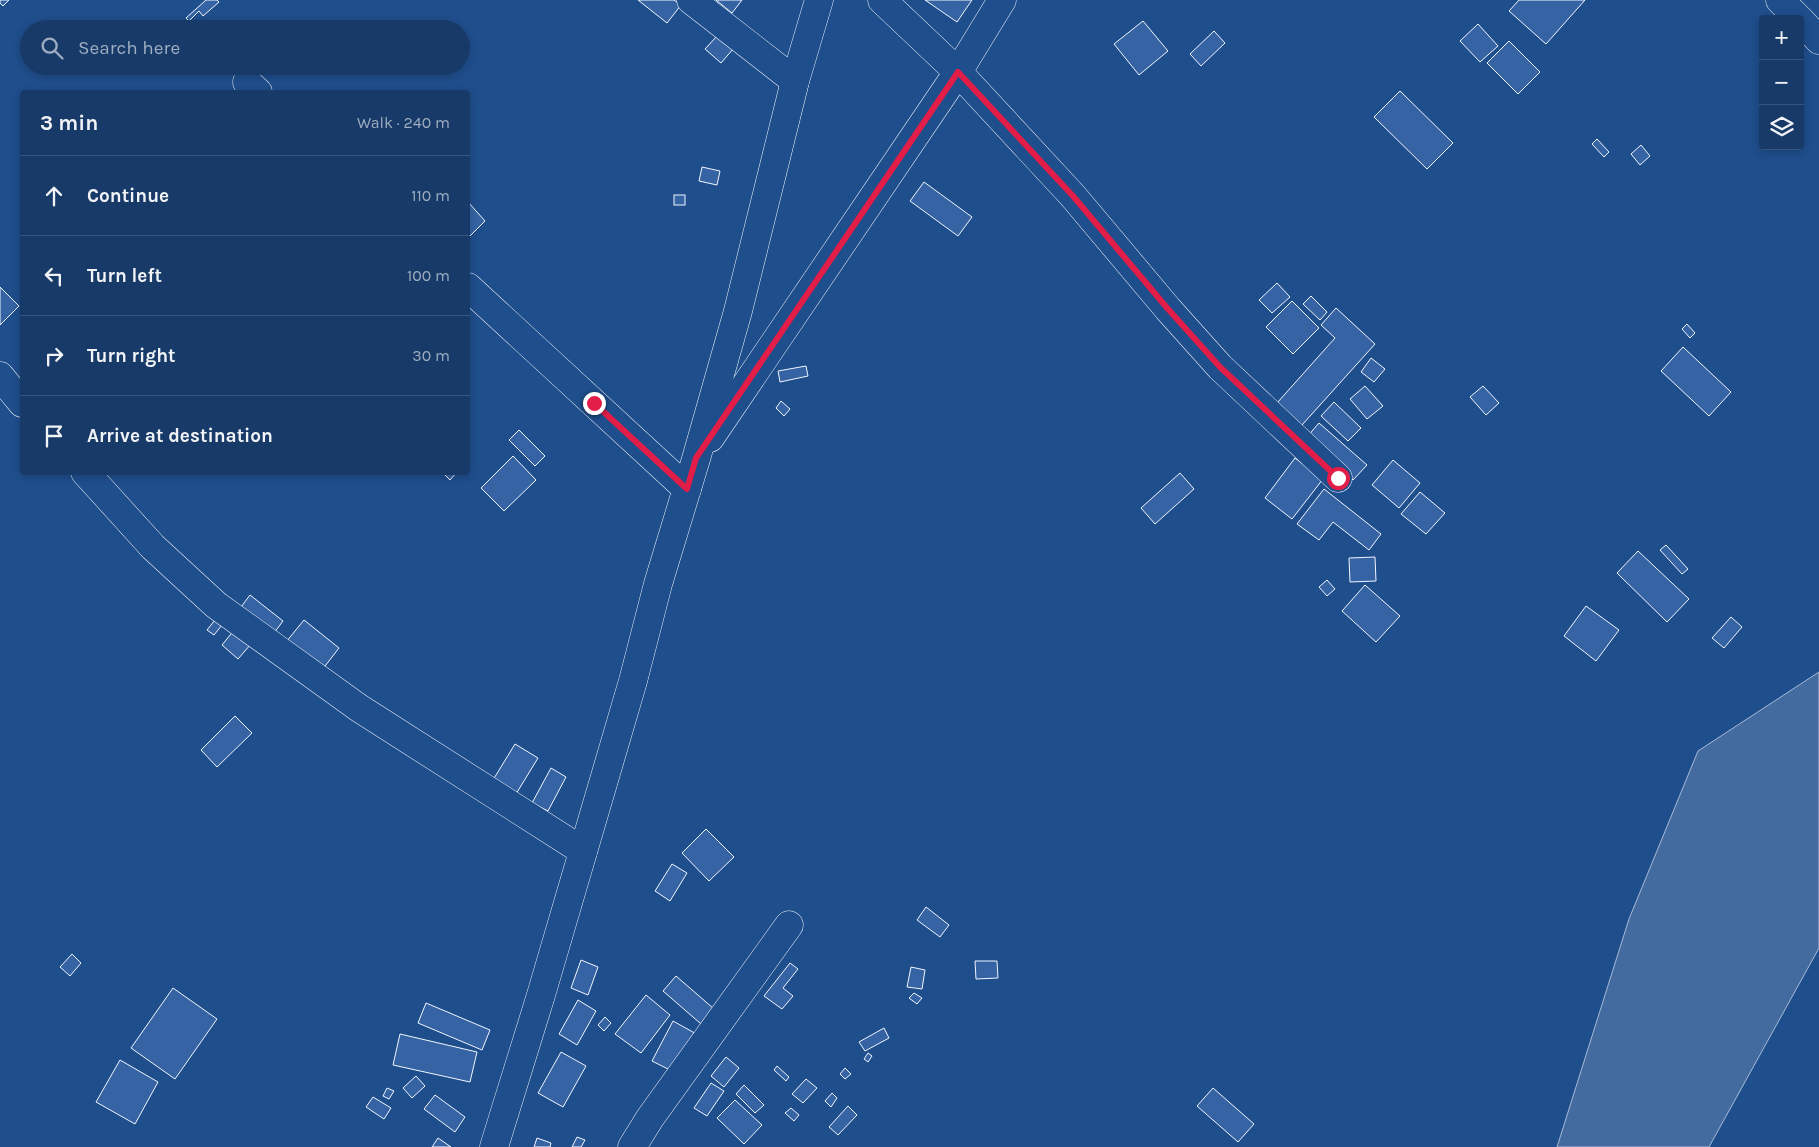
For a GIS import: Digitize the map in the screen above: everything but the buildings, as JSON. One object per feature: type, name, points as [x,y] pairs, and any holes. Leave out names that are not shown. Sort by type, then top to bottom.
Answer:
[{"type":"street","points":[[691,0],[795,81]]},
{"type":"street","points":[[494,1147],[542,995],[633,680],[658,584],[738,311],[795,81],[818,0]]},
{"type":"street","points":[[882,0],[958,72],[1073,196],[1168,309],[1220,367],[1338,478]]},
{"type":"street","points":[[696,458],[958,72],[1002,0]]},
{"type":"street","points":[[1780,0],[1794,15]]},
{"type":"street","points":[[1804,25],[1819,40]]},
{"type":"street","points":[[470,290],[687,489]]},
{"type":"street","points":[[0,376],[20,401]]},
{"type":"street","points":[[89,475],[153,547],[216,605],[360,708],[584,851]]},
{"type":"street","points":[[632,1147],[650,1118],[789,925]]},
{"type":"water","points":[[1819,672],[1819,948],[1709,1147],[1557,1147],[1629,919],[1698,751]]},
{"type":"route","points":[[594,403],[687,489],[696,458],[958,72],[1073,196],[1168,309],[1220,367],[1338,478]]}]
